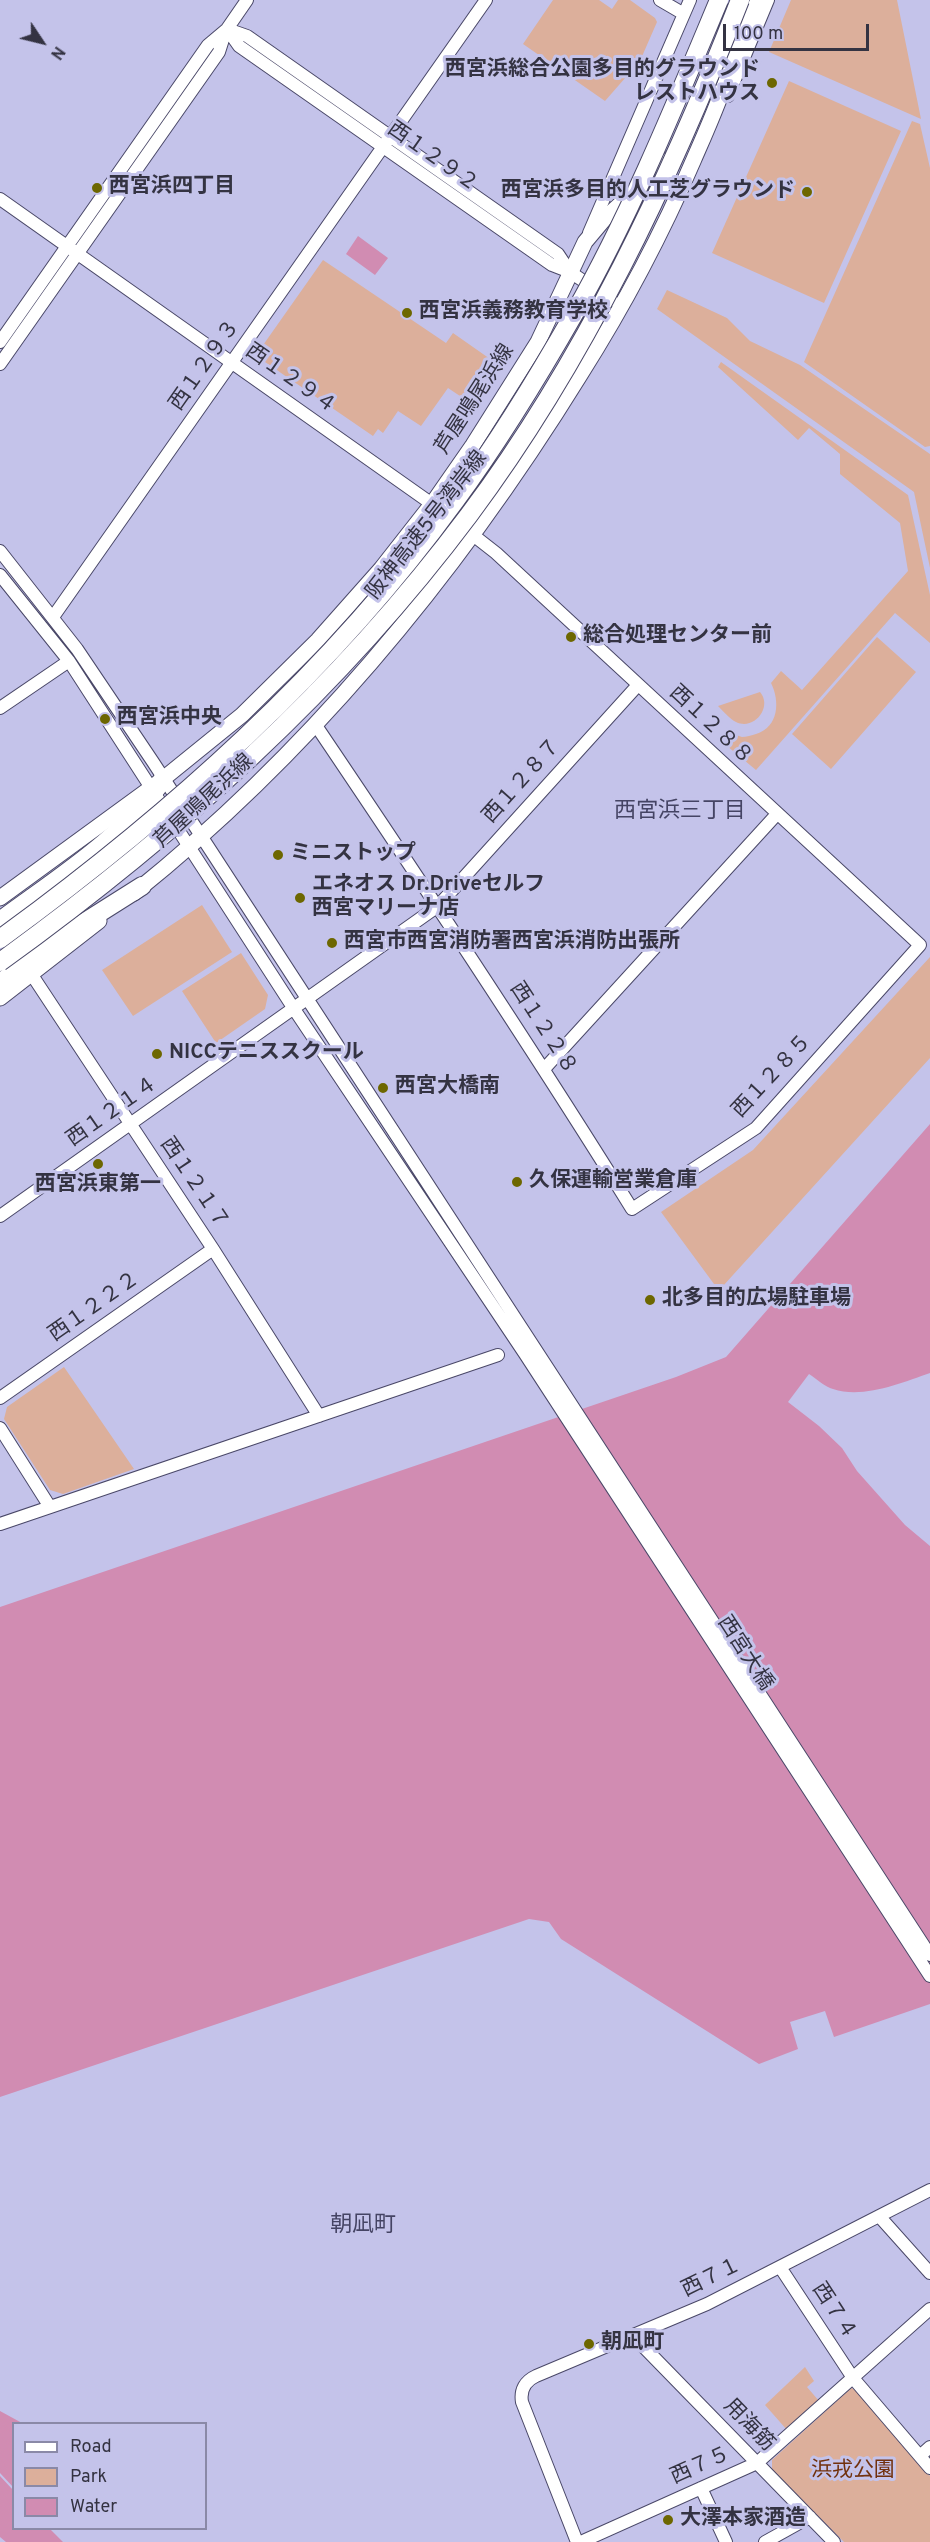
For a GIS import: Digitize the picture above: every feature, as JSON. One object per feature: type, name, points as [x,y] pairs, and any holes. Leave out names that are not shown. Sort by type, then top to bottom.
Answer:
[{"type":"highway","name":"阪神高速5号湾岸線","points":[[0,939],[149,824],[266,717],[366,612],[455,502],[525,396],[576,310],[646,170],[719,0]]},
{"type":"highway","name":"阪神高速5号湾岸線","points":[[0,962],[153,845],[219,789],[282,729],[379,626],[470,513],[517,446],[593,320],[665,175],[740,0]]},
{"type":"highway","points":[[0,921],[122,827],[156,787]]},
{"type":"highway","points":[[0,983],[66,934],[142,886]]},
{"type":"main road","points":[[732,63],[758,0]]},
{"type":"main road","name":"芦屋鳴尾浜線","points":[[0,998],[142,886],[246,795],[315,724],[394,634],[473,535],[554,418],[622,307],[674,205],[723,93],[732,63]]},
{"type":"main road","name":"芦屋鳴尾浜線","points":[[0,898],[156,787],[242,715],[318,640],[381,568],[432,504],[473,445],[538,342],[585,242],[606,217],[698,134],[732,63]]},
{"type":"main road","points":[[432,504],[473,535]]},
{"type":"street","points":[[0,342],[72,250],[219,52],[227,29],[247,0]]},
{"type":"street","name":"西１２９３","points":[[53,617],[486,0]]},
{"type":"street","points":[[660,0],[684,14]]},
{"type":"street","points":[[585,242],[690,0]]},
{"type":"street","points":[[674,205],[695,173],[768,0]]},
{"type":"street","name":"西１２９２","points":[[227,29],[247,36],[558,254],[570,272]]},
{"type":"street","name":"西１２９２","points":[[227,29],[239,46],[552,265],[570,272]]},
{"type":"street","name":"西１２９４","points":[[0,199],[432,504]]},
{"type":"street","points":[[0,364],[72,250]]},
{"type":"street","points":[[570,272],[622,307]]},
{"type":"street","name":"西１２８８","points":[[473,535],[496,553],[920,945]]},
{"type":"street","points":[[0,551],[53,617],[94,674],[156,787],[195,842],[294,1009],[529,1351]]},
{"type":"street","points":[[0,575],[69,661],[307,999],[529,1351]]},
{"type":"street","points":[[0,708],[69,661]]},
{"type":"street","name":"西１２８７","points":[[307,999],[438,906],[638,685]]},
{"type":"street","name":"西１２２８","points":[[315,724],[544,1068],[632,1209]]},
{"type":"street","points":[[544,1068],[777,814]]},
{"type":"street","name":"西１２８５","points":[[632,1209],[756,1128],[920,945]]},
{"type":"street","name":"西１２１７","points":[[32,975],[213,1249],[319,1416]]},
{"type":"street","name":"西１２１４","points":[[0,1216],[307,999]]},
{"type":"street","name":"西１２２２","points":[[0,1398],[213,1249]]},
{"type":"street","name":"西宮大橋","points":[[529,1351],[930,1955]]},
{"type":"street","name":"西宮大橋","points":[[529,1351],[930,1976]]},
{"type":"street","points":[[0,1524],[498,1355]]},
{"type":"street","points":[[0,1428],[50,1507]]},
{"type":"street","name":"西７１","points":[[579,2542],[522,2402],[522,2389],[531,2378],[634,2337],[707,2304],[930,2190]]},
{"type":"street","points":[[879,2216],[930,2274]]},
{"type":"street","name":"西７４","points":[[780,2267],[853,2378],[930,2468]]},
{"type":"street","name":"西７５","points":[[579,2542],[757,2463],[930,2309]]},
{"type":"street","name":"用海筋","points":[[634,2337],[834,2542]]},
{"type":"street","points":[[920,2456],[930,2447]]},
{"type":"street","points":[[701,2488],[726,2542]]},
{"type":"street","points":[[765,2542],[778,2539],[810,2517]]},
{"type":"green space","points":[[553,0],[599,0],[612,9],[618,0],[630,0],[655,18],[657,22],[640,61],[605,101],[523,44]]},
{"type":"green space","points":[[791,0],[897,0],[921,119],[769,52]]},
{"type":"green space","name":"西宮浜多目的人工芝グラウンド","points":[[789,81],[901,131],[824,303],[712,253]]},
{"type":"green space","points":[[912,121],[920,124],[930,168],[930,446],[925,447],[804,362]]},
{"type":"green space","points":[[323,260],[446,343],[453,333],[493,361],[466,400],[448,388],[421,426],[398,411],[383,433],[378,429],[373,436],[265,362],[261,348]]},
{"type":"green space","points":[[667,290],[727,318],[750,341],[800,365],[930,454],[930,568],[914,492],[657,309]]},
{"type":"green space","points":[[721,362],[908,495],[930,595],[930,643],[895,613],[756,770],[721,741],[729,732],[745,737],[764,731],[776,713],[776,698],[771,683],[781,671],[802,690],[908,571],[900,523],[840,474],[840,454],[809,428],[798,440],[718,367]]},
{"type":"green space","points":[[877,637],[916,672],[831,769],[792,734]]},
{"type":"green space","points":[[760,692],[764,704],[763,710],[760,716],[749,723],[736,722],[718,706]]},
{"type":"green space","points":[[202,905],[232,952],[133,1016],[102,970]]},
{"type":"green space","points":[[241,953],[268,995],[265,1009],[216,1043],[182,991]]},
{"type":"green space","points":[[930,957],[930,1058],[723,1286],[714,1284],[661,1212],[753,1150]]},
{"type":"green space","points":[[64,1367],[134,1469],[63,1494],[50,1490],[4,1419],[7,1407]]},
{"type":"green space","points":[[805,2367],[814,2381],[807,2387],[819,2401],[787,2430],[765,2405]]},
{"type":"green space","name":"浜戎公園","points":[[851,2388],[856,2390],[930,2476],[930,2542],[844,2542],[772,2470],[772,2460]]},
{"type":"water","points":[[358,236],[388,258],[375,275],[346,254]]},
{"type":"water","points":[[930,1124],[930,1373],[882,1388],[857,1392],[830,1388],[809,1374],[788,1402],[819,1426],[842,1448],[857,1471],[905,1525],[930,1546],[930,2004],[834,2037],[825,2011],[790,2022],[798,2049],[759,2064],[561,1939],[549,1922],[529,1919],[0,2097],[0,1607],[676,1377],[726,1357]]},
{"type":"water","points":[[0,2411],[20,2422],[12,2422],[12,2486],[0,2473]]},
{"type":"water","points":[[0,2476],[12,2489],[12,2530],[51,2530],[63,2542],[6,2542],[0,2537]]},
{"type":"place","name":"西宮浜総合公園多目的グラウンド レストハウス","points":[[772,83]]},
{"type":"place","name":"西宮浜四丁目","points":[[97,188]]},
{"type":"place","name":"西宮浜多目的人工芝グラウンド","points":[[807,192]]},
{"type":"place","name":"西宮浜義務教育学校","points":[[407,313]]},
{"type":"place","name":"総合処理センター前","points":[[571,637]]},
{"type":"place","name":"西宮浜中央","points":[[105,719]]},
{"type":"place","name":"ミニストップ","points":[[278,855]]},
{"type":"place","name":"エネオス Dr.Driveセルフ 西宮マリーナ店","points":[[300,898]]},
{"type":"place","name":"西宮市西宮消防署西宮浜消防出張所","points":[[332,943]]},
{"type":"place","name":"NICCテニススクール","points":[[157,1054]]},
{"type":"place","name":"西宮大橋南","points":[[383,1088]]},
{"type":"place","name":"西宮浜東第一","points":[[98,1164]]},
{"type":"place","name":"久保運輸営業倉庫","points":[[517,1182]]},
{"type":"place","name":"北多目的広場駐車場","points":[[650,1300]]},
{"type":"place","name":"朝凪町","points":[[589,2344]]},
{"type":"place","name":"大澤本家酒造","points":[[668,2520]]},
{"type":"district","name":"西宮浜三丁目","points":[[680,813]]},
{"type":"district","name":"朝凪町","points":[[363,2227]]}]
